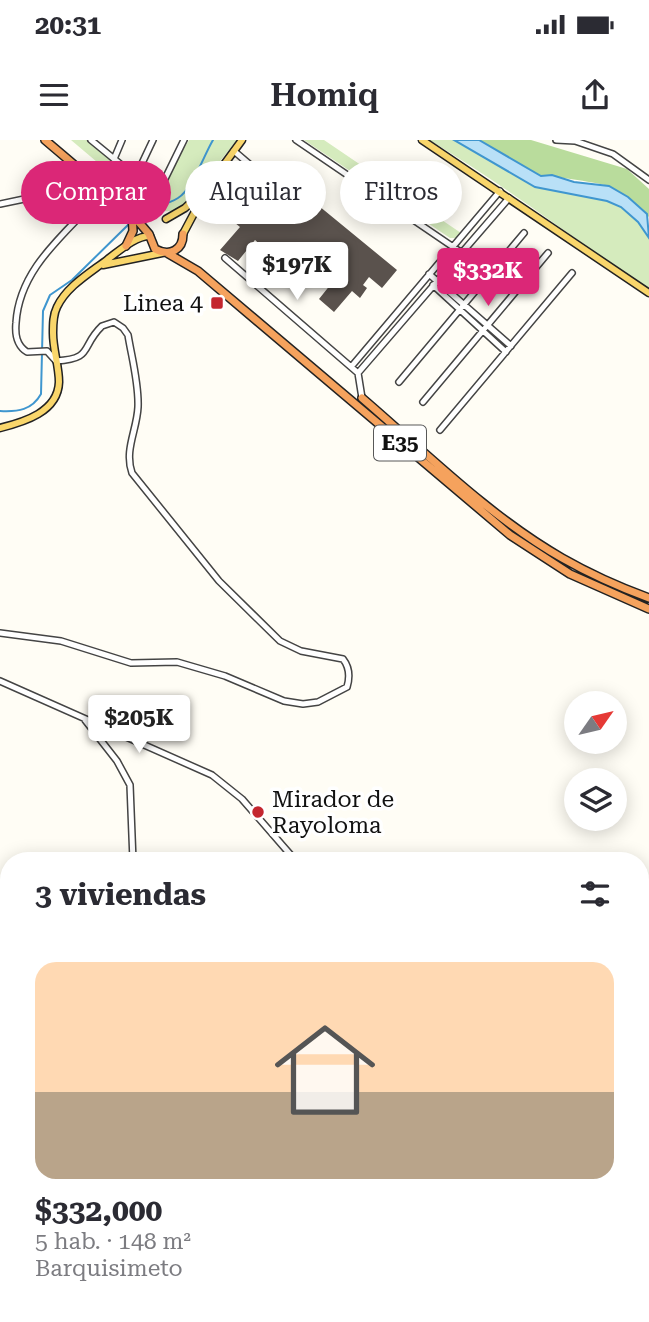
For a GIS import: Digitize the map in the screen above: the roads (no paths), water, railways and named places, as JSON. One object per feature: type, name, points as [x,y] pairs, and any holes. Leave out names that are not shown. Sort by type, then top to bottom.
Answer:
[{"type":"highway","name":"E35","points":[[45,140],[70,161]]},
{"type":"highway","points":[[126,246],[133,231],[132,224]]},
{"type":"highway","name":"E35","points":[[140,224],[150,235],[152,245],[194,268],[519,542],[570,574],[649,609]]},
{"type":"highway","points":[[164,253],[179,248],[183,234]]},
{"type":"highway","name":"E35","points":[[362,398],[464,485],[538,542],[606,581],[649,598]]},
{"type":"main road","points":[[227,161],[242,140]]},
{"type":"main road","points":[[422,140],[649,293]]},
{"type":"main road","points":[[183,234],[188,224]]},
{"type":"main road","points":[[0,428],[30,419],[51,404],[59,383],[53,339],[56,307],[81,279],[126,246],[150,235]]},
{"type":"main road","points":[[98,267],[164,253]]},
{"type":"street","points":[[92,140],[117,161]]},
{"type":"street","points":[[114,159],[122,140]]},
{"type":"street","points":[[143,161],[153,140]]},
{"type":"street","points":[[296,140],[462,253]]},
{"type":"street","points":[[556,140],[575,141],[613,154],[649,180]]},
{"type":"street","points":[[171,164],[181,141]]},
{"type":"street","points":[[234,151],[246,161]]},
{"type":"street","points":[[351,366],[500,191]]},
{"type":"street","points":[[358,373],[509,198]]},
{"type":"street","points":[[0,204],[21,200]]},
{"type":"street","points":[[47,351],[24,351],[16,334],[20,297],[29,277],[73,224]]},
{"type":"street","points":[[399,382],[524,233]]},
{"type":"street","points":[[423,402],[548,254]]},
{"type":"street","points":[[225,258],[358,373],[362,398]]},
{"type":"street","points":[[440,430],[572,273]]},
{"type":"street","points":[[428,276],[509,349]]},
{"type":"street","points":[[0,633],[61,640],[131,663],[177,662],[225,676],[284,701],[303,704],[318,702],[340,693],[349,681],[349,672],[343,659],[301,650],[280,641],[219,581],[131,473],[129,452],[138,411],[138,397],[128,335],[123,328],[109,323],[98,330],[78,358],[56,361],[47,351]]},
{"type":"street","points":[[47,351],[53,339]]},
{"type":"street","points":[[0,681],[212,775],[242,799],[288,852]]},
{"type":"street","points":[[83,718],[117,761],[130,785],[133,852]]},
{"type":"water","points":[[454,140],[479,140],[541,176],[552,175],[574,182],[609,186],[628,197],[647,214],[649,238],[638,222],[621,207],[607,201],[535,187]]},
{"type":"waterway","points":[[171,202],[183,194],[193,180],[213,140]]},
{"type":"waterway","points":[[0,411],[24,409],[33,404],[41,394],[43,311],[50,295],[72,280],[129,224]]},
{"type":"place","name":"Linea 4","points":[[217,303]]},
{"type":"place","name":"Mirador de Rayoloma","points":[[258,812]]}]
